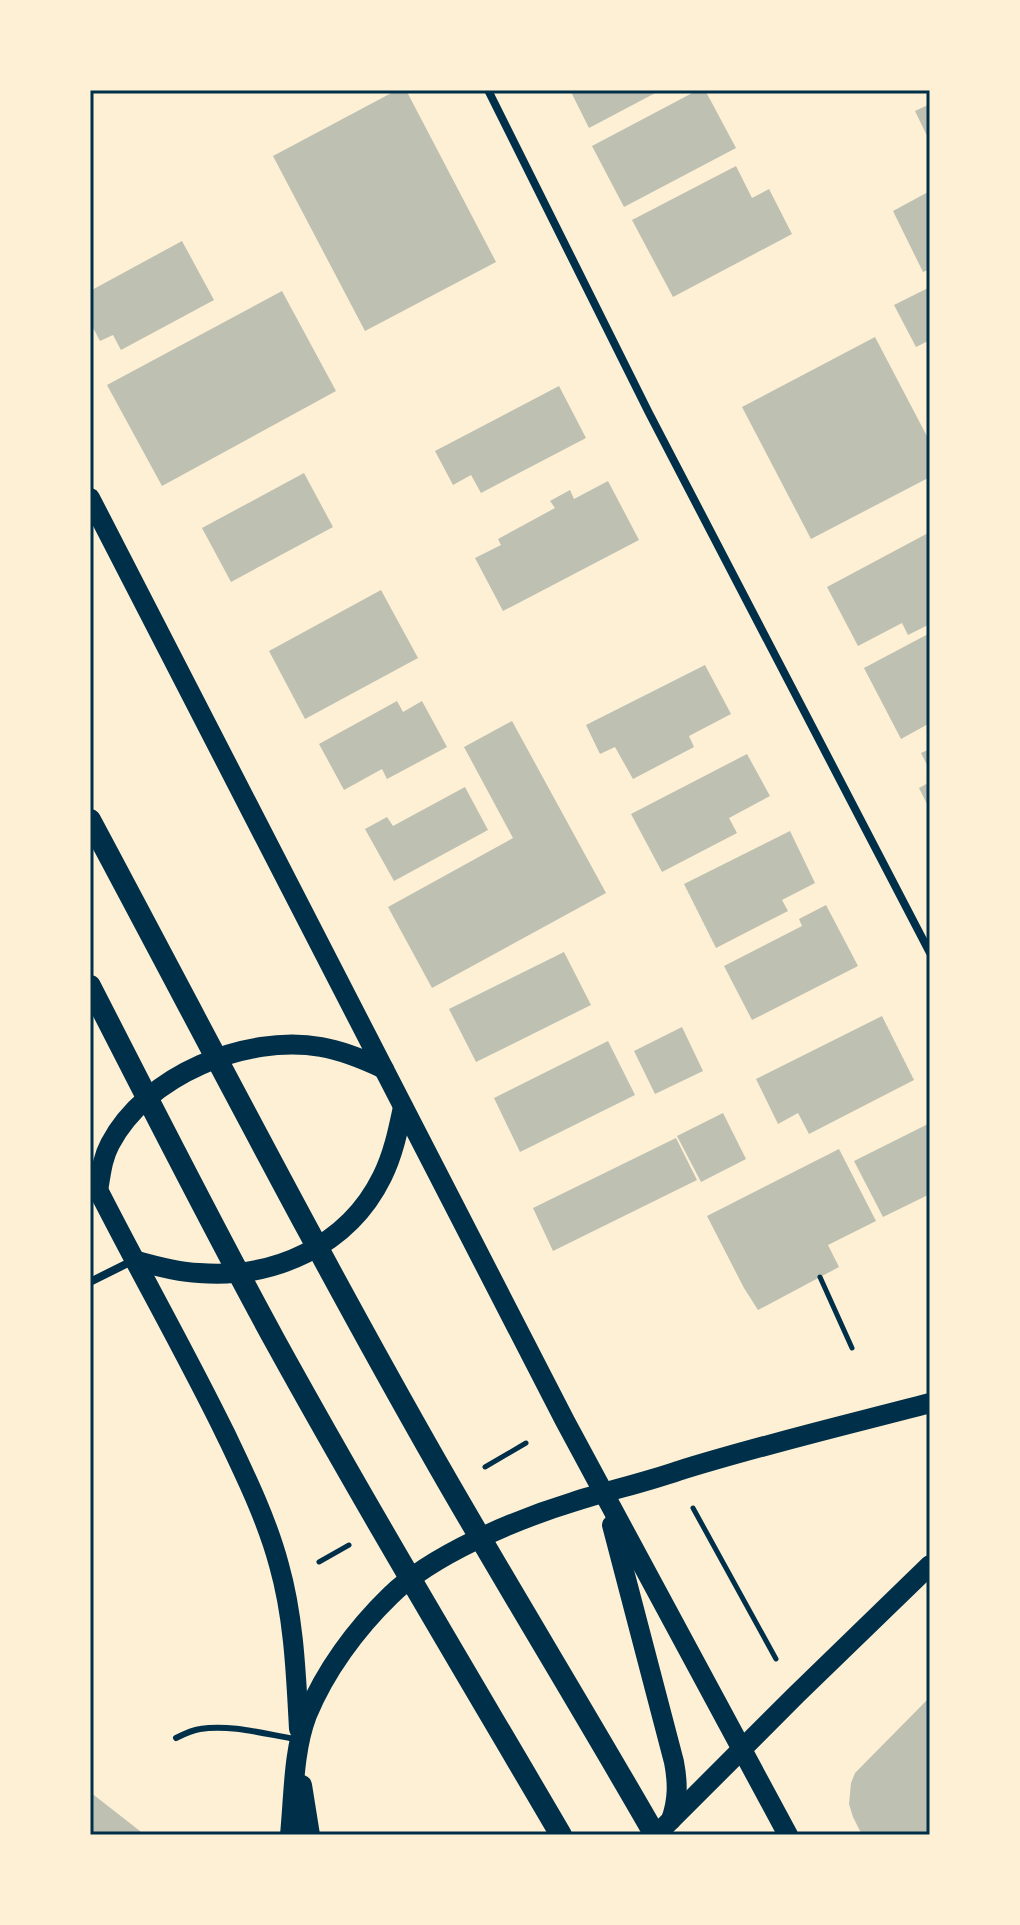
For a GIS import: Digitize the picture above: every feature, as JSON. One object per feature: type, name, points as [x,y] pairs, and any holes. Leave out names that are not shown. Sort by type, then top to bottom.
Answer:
[{"type":"highway","points":[[90,820],[321,1255],[439,1467],[664,1829]]},
{"type":"highway","points":[[90,986],[297,1380],[561,1835]]},
{"type":"main road","points":[[90,498],[558,1407],[788,1835]]},
{"type":"main road","points":[[310,1835],[301,1772],[297,1678],[290,1615],[279,1563],[240,1465],[203,1387],[93,1187],[110,1145],[135,1111],[175,1079],[214,1059],[242,1050],[318,1046],[342,1051],[384,1069]]},
{"type":"main road","points":[[134,1260],[171,1269],[227,1274],[256,1271],[307,1254],[330,1240],[368,1202],[390,1158],[403,1107]]},
{"type":"main road","points":[[290,1835],[299,1739],[330,1670],[391,1595],[424,1570],[476,1541],[569,1503],[716,1459],[930,1403]]},
{"type":"main road","points":[[604,1492],[674,1762],[678,1792],[676,1806],[664,1829]]},
{"type":"main road","points":[[664,1829],[742,1748],[930,1565]]},
{"type":"street","points":[[488,90],[649,413],[930,953]]},
{"type":"street","points":[[90,1282],[134,1260]]},
{"type":"lane","points":[[176,1738],[211,1728],[299,1739]]},
{"type":"path","points":[[820,1277],[852,1348]]},
{"type":"path","points":[[693,1508],[776,1659]]},
{"type":"building","points":[[397,90],[406,90],[496,262],[365,331],[273,156]]},
{"type":"building","points":[[570,90],[661,90],[589,128]]},
{"type":"building","points":[[698,90],[705,90],[736,148],[624,207],[592,146]]},
{"type":"building","points":[[930,104],[930,142],[915,111]]},
{"type":"building","points":[[736,166],[752,198],[769,189],[792,234],[673,297],[632,220]]},
{"type":"building","points":[[930,191],[930,269],[923,272],[893,211]]},
{"type":"building","points":[[182,241],[214,300],[121,350],[113,335],[100,341],[90,322],[90,291]]},
{"type":"building","points":[[930,287],[930,340],[916,347],[894,305]]},
{"type":"building","points":[[282,291],[336,391],[162,486],[107,385]]},
{"type":"building","points":[[875,337],[930,442],[930,477],[811,539],[742,407]]},
{"type":"building","points":[[559,386],[586,438],[481,493],[471,475],[453,485],[435,451]]},
{"type":"building","points":[[304,473],[333,527],[231,582],[202,528]]},
{"type":"building","points":[[608,481],[639,540],[503,611],[475,558],[501,545],[498,539],[555,508],[550,501],[570,490],[574,499]]},
{"type":"building","points":[[930,532],[930,624],[908,635],[902,623],[858,646],[827,587]]},
{"type":"building","points":[[381,590],[418,658],[305,719],[269,651]]},
{"type":"building","points":[[930,633],[930,723],[901,739],[864,668]]},
{"type":"building","points":[[705,665],[731,714],[689,736],[694,747],[633,779],[615,747],[600,754],[586,725]]},
{"type":"building","points":[[397,701],[403,712],[422,701],[447,747],[387,779],[382,769],[344,790],[319,744]]},
{"type":"building","points":[[512,721],[606,893],[432,988],[388,907],[513,838],[464,747]]},
{"type":"building","points":[[930,749],[930,771],[921,753]]},
{"type":"building","points":[[747,754],[770,796],[729,818],[737,833],[662,872],[631,814]]},
{"type":"building","points":[[930,782],[930,810],[919,788]]},
{"type":"building","points":[[465,787],[488,830],[394,881],[365,829],[387,817],[393,826]]},
{"type":"building","points":[[790,831],[815,883],[782,900],[788,911],[716,948],[684,884]]},
{"type":"building","points":[[826,905],[858,966],[752,1020],[724,966],[802,926],[799,919]]},
{"type":"building","points":[[564,952],[591,1005],[476,1062],[449,1009]]},
{"type":"building","points":[[882,1016],[914,1080],[809,1134],[798,1113],[778,1124],[756,1079]]},
{"type":"building","points":[[682,1027],[703,1071],[655,1094],[634,1051]]},
{"type":"building","points":[[608,1041],[635,1095],[520,1152],[494,1098]]},
{"type":"building","points":[[723,1113],[746,1159],[701,1182],[677,1136]]},
{"type":"building","points":[[930,1123],[930,1194],[883,1217],[854,1161]]},
{"type":"building","points":[[676,1138],[697,1180],[553,1251],[533,1208]]},
{"type":"building","points":[[839,1149],[876,1221],[828,1245],[839,1267],[758,1310],[707,1216]]},
{"type":"building","points":[[930,1697],[930,1835],[862,1835],[849,1804],[855,1773]]},
{"type":"building","points":[[90,1792],[145,1835],[90,1835]]}]
